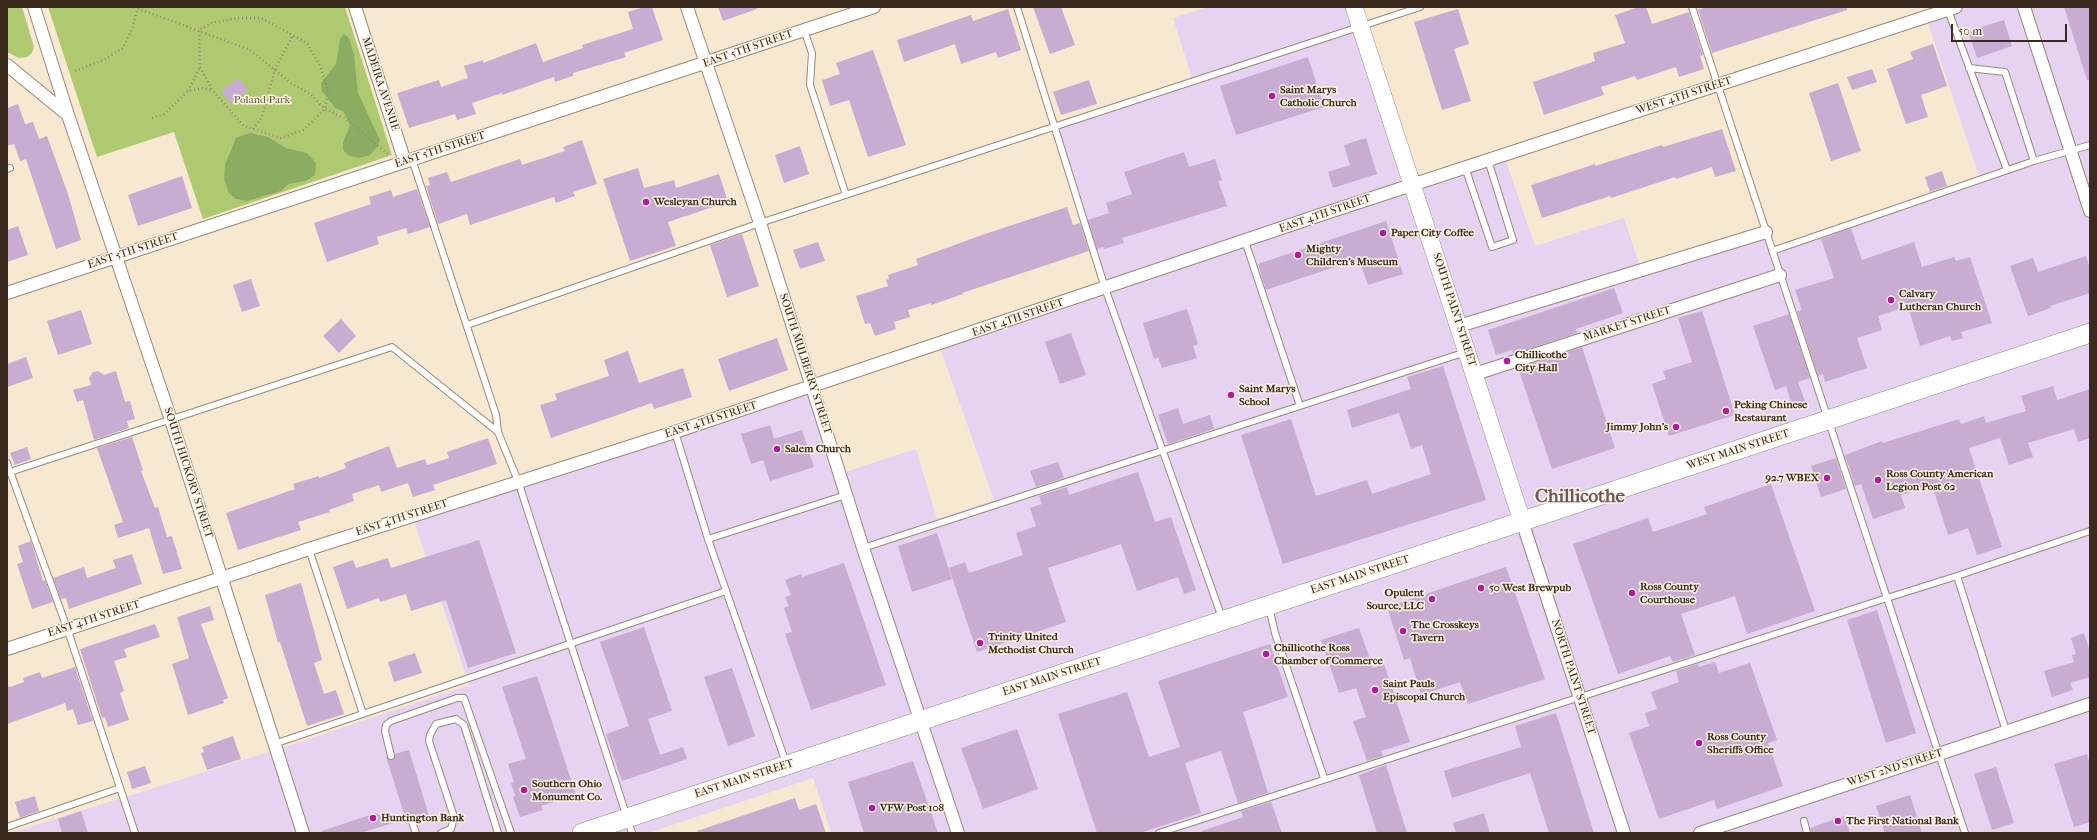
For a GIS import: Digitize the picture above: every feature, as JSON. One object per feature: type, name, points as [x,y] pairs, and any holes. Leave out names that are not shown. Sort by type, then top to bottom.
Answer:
[{"type":"main road","name":"SOUTH PAINT STREET","points":[[1354,7],[1522,521]]},
{"type":"main road","name":"WEST MAIN STREET","points":[[1522,521],[2090,333]]},
{"type":"main road","name":"EAST MAIN STREET","points":[[582,833],[630,826],[786,765],[1522,521]]},
{"type":"street","name":"SOUTH HICKORY STREET","points":[[34,7],[68,115],[171,420],[302,833]]},
{"type":"street","name":"MADEIRA AVENUE","points":[[356,7],[409,161]]},
{"type":"street","name":"SOUTH MULBERRY STREET","points":[[687,7],[760,223],[863,548],[958,833]]},
{"type":"street","name":"EAST 5TH STREET","points":[[7,294],[116,256],[874,7]]},
{"type":"street","points":[[2024,7],[2090,211]]},
{"type":"street","name":"WEST 4TH STREET","points":[[1413,185],[1952,8]]},
{"type":"street","points":[[7,65],[68,115]]},
{"type":"street","name":"EAST 4TH STREET","points":[[7,649],[67,628],[518,481],[675,432],[1413,185]]},
{"type":"street","points":[[1459,326],[1766,232]]},
{"type":"street","name":"MARKET STREET","points":[[1475,374],[1780,275]]},
{"type":"street","name":"NORTH PAINT STREET","points":[[1522,521],[1624,833]]},
{"type":"street","name":"WEST 2ND STREET","points":[[1700,833],[2090,704]]},
{"type":"lane","points":[[1017,7],[1105,288],[1223,620]]},
{"type":"lane","points":[[467,325],[760,223],[1420,7]]},
{"type":"lane","points":[[1692,7],[1965,833]]},
{"type":"lane","points":[[1952,8],[1969,68],[2007,170]]},
{"type":"lane","points":[[804,30],[812,53],[810,86],[846,195]]},
{"type":"lane","points":[[1969,68],[2005,72],[2034,161]]},
{"type":"lane","points":[[1772,250],[2034,161],[2071,152],[2090,145]]},
{"type":"lane","points":[[1465,167],[1492,247],[1513,240],[1488,160]]},
{"type":"lane","points":[[409,161],[467,325],[496,415],[498,432],[518,481],[630,826]]},
{"type":"lane","points":[[1245,241],[1300,406]]},
{"type":"lane","points":[[9,472],[392,347],[498,432]]},
{"type":"lane","points":[[863,548],[1467,351]]},
{"type":"lane","points":[[675,432],[708,539],[786,765]]},
{"type":"lane","points":[[7,463],[67,628],[135,833]]},
{"type":"lane","points":[[708,539],[846,495]]},
{"type":"lane","points":[[1159,833],[1324,778],[1956,576],[2090,531]]},
{"type":"lane","points":[[309,549],[363,714]]},
{"type":"lane","points":[[1956,576],[2006,731]]},
{"type":"lane","points":[[274,744],[726,591]]},
{"type":"lane","points":[[1268,606],[1275,633],[1324,778]]},
{"type":"lane","points":[[391,756],[385,731],[386,725],[391,721],[457,698],[464,698],[511,833]]},
{"type":"lane","points":[[441,833],[450,829],[454,817],[429,742],[430,735],[436,724],[456,719],[464,725],[498,833]]},
{"type":"lane","points":[[7,827],[120,788]]},
{"type":"lane","points":[[1804,821],[1807,833]]},
{"type":"lane","points":[[412,822],[416,833]]},
{"type":"path","points":[[134,7],[250,50],[291,83],[310,94],[325,109],[346,119],[387,154],[409,161]]},
{"type":"path","points":[[75,71],[104,60],[123,48],[132,29],[138,8]]},
{"type":"path","points":[[261,18],[307,43],[320,66],[328,89],[325,109],[303,130],[281,138],[244,126],[212,90],[200,67],[199,30],[211,23],[232,19],[261,18]]},
{"type":"path","points":[[253,129],[262,117],[275,69],[293,35]]},
{"type":"path","points":[[152,118],[164,114],[188,91],[200,67]]},
{"type":"path","points":[[188,91],[203,88],[212,90]]},
{"type":"shaded area","points":[[1209,7],[1354,7],[1413,185],[1504,155],[1535,246],[1624,218],[1641,270],[1766,232],[1772,250],[1980,179],[1926,17],[1956,7],[2090,7],[2090,833],[831,833],[813,778],[648,833],[10,833],[294,744],[469,685],[412,515],[812,386],[839,474],[916,449],[937,519],[994,500],[939,345],[1105,288],[1054,126],[1193,81],[1173,18]]},
{"type":"green space","points":[[7,7],[22,7],[34,47],[32,53],[27,57],[19,58],[7,52]]},
{"type":"green space","name":"Poland Park","points":[[48,7],[345,7],[392,155],[203,219],[174,132],[97,157]]},
{"type":"green space","points":[[344,34],[349,38],[354,55],[358,93],[380,140],[377,147],[370,155],[359,158],[348,155],[343,150],[343,143],[350,125],[343,111],[335,108],[322,91],[321,83],[336,64],[340,39]]},
{"type":"green space","points":[[250,133],[268,137],[286,148],[307,153],[316,163],[315,175],[306,181],[288,184],[281,191],[247,201],[236,199],[229,193],[224,179],[225,165],[236,138]]},
{"type":"building","points":[[644,7],[652,7],[663,40],[624,53],[626,57],[573,73],[573,76],[555,82],[554,77],[502,95],[502,93],[472,103],[476,114],[457,120],[455,114],[409,128],[397,93],[439,80],[441,87],[468,78],[464,66],[483,60],[483,63],[536,43],[543,62],[583,48],[582,45],[633,29],[628,12]]},
{"type":"building","points":[[718,7],[757,7],[757,9],[723,21]]},
{"type":"building","points":[[1033,7],[1061,7],[1075,45],[1050,54]]},
{"type":"building","points":[[1639,7],[1646,7],[1652,24],[1689,12],[1703,55],[1700,56],[1704,69],[1679,77],[1676,67],[1637,80],[1635,76],[1601,87],[1604,95],[1544,115],[1533,82],[1595,61],[1593,53],[1625,43],[1615,15]]},
{"type":"building","points":[[1706,7],[1847,7],[1847,10],[1712,53],[1698,10]]},
{"type":"building","points":[[2064,7],[2090,7],[2090,80],[2087,80]]},
{"type":"building","points":[[1008,9],[1021,50],[998,58],[996,52],[961,64],[955,44],[904,62],[897,40],[971,15],[973,21]]},
{"type":"building","points":[[1458,9],[1469,44],[1454,49],[1471,101],[1442,110],[1414,22]]},
{"type":"building","points":[[2004,20],[2012,46],[1977,58],[1968,31]]},
{"type":"building","points":[[1933,44],[1947,86],[1921,95],[1928,117],[1906,124],[1887,69],[1913,59],[1910,52]]},
{"type":"building","points":[[873,50],[906,145],[868,157],[849,100],[830,106],[822,80],[840,74],[836,63]]},
{"type":"building","name":"Saint Marys Catholic Church","points":[[1308,57],[1324,107],[1236,135],[1220,86]]},
{"type":"building","points":[[1872,69],[1877,82],[1852,90],[1847,77]]},
{"type":"building","points":[[239,78],[248,91],[230,103],[221,91]]},
{"type":"building","points":[[1089,80],[1097,104],[1061,115],[1053,92]]},
{"type":"building","points":[[1838,83],[1861,151],[1831,161],[1809,93]]},
{"type":"building","points":[[18,104],[25,124],[33,122],[39,139],[47,136],[68,194],[81,240],[56,249],[26,159],[20,161],[14,144],[7,146],[7,108]]},
{"type":"building","points":[[1722,129],[1736,171],[1715,177],[1712,167],[1676,179],[1675,177],[1611,198],[1610,196],[1542,218],[1531,185],[1595,164],[1595,166],[1662,145],[1663,147]]},
{"type":"building","points":[[1366,138],[1377,174],[1333,188],[1328,172],[1350,165],[1344,145]]},
{"type":"building","points":[[582,140],[597,184],[573,192],[575,196],[556,203],[554,197],[470,225],[467,214],[438,224],[426,186],[430,185],[428,178],[447,172],[451,182],[520,159],[522,165],[565,151],[563,147]]},
{"type":"building","points":[[800,146],[809,174],[784,183],[775,155]]},
{"type":"building","points":[[1184,152],[1189,167],[1215,159],[1222,180],[1218,181],[1227,206],[1122,238],[1124,243],[1104,249],[1103,247],[1097,249],[1088,220],[1109,213],[1106,203],[1132,194],[1124,172]]},
{"type":"building","name":"Wesleyan Church","points":[[638,168],[644,188],[674,180],[676,188],[719,174],[728,202],[668,222],[676,246],[630,261],[603,179]]},
{"type":"building","points":[[1942,171],[1947,186],[1930,192],[1925,177]]},
{"type":"building","points":[[182,176],[192,208],[138,226],[128,195]]},
{"type":"building","points":[[417,189],[430,227],[408,234],[406,228],[377,237],[379,244],[327,262],[314,223],[371,204],[369,197],[391,190],[393,197]]},
{"type":"building","points":[[1067,207],[1073,225],[1080,223],[1089,251],[962,293],[963,294],[931,305],[931,303],[908,310],[910,317],[894,322],[896,329],[875,336],[870,323],[865,324],[856,296],[888,286],[886,280],[889,279],[888,275],[918,265],[916,259],[982,235]]},
{"type":"building","points":[[1386,221],[1403,274],[1368,285],[1359,259],[1266,290],[1258,264]]},
{"type":"building","points":[[18,226],[28,255],[7,262],[7,230]]},
{"type":"building","name":"Calvary Lutheran Church","points":[[1851,228],[1862,260],[1914,242],[1922,267],[1954,257],[1956,261],[1970,257],[1992,323],[1961,332],[1963,338],[1952,341],[1950,336],[1920,346],[1909,310],[1901,312],[1900,309],[1878,316],[1882,330],[1857,338],[1867,368],[1825,382],[1823,374],[1818,376],[1797,311],[1802,310],[1795,290],[1834,278],[1821,239]]},
{"type":"building","points":[[742,234],[759,286],[727,297],[710,245]]},
{"type":"building","points":[[818,242],[825,261],[800,269],[793,250]]},
{"type":"building","points":[[2086,256],[2090,269],[2090,293],[2050,306],[2051,308],[2028,316],[2010,266],[2033,258],[2038,272]]},
{"type":"building","points":[[251,279],[260,306],[242,312],[233,285]]},
{"type":"building","points":[[1614,288],[1623,313],[1576,329],[1577,333],[1514,354],[1512,350],[1496,355],[1488,330]]},
{"type":"building","points":[[1187,309],[1198,344],[1193,346],[1197,358],[1162,368],[1158,357],[1154,359],[1143,323]]},
{"type":"building","points":[[81,310],[92,344],[58,355],[47,321]]},
{"type":"building","points":[[1702,311],[1735,415],[1669,436],[1652,384],[1666,379],[1663,371],[1692,362],[1678,318]]},
{"type":"building","points":[[1789,314],[1810,378],[1798,382],[1806,404],[1793,408],[1786,386],[1775,390],[1753,326]]},
{"type":"building","points":[[341,319],[356,336],[339,353],[323,336]]},
{"type":"building","points":[[1071,333],[1086,375],[1060,384],[1045,342]]},
{"type":"building","points":[[777,338],[788,370],[729,391],[718,359]]},
{"type":"building","points":[[1582,347],[1615,448],[1552,469],[1518,368]]},
{"type":"building","points":[[628,351],[639,383],[683,368],[692,397],[654,409],[652,403],[551,438],[540,405],[557,400],[555,394],[609,376],[604,360]]},
{"type":"building","points":[[26,357],[33,378],[7,387],[7,364]]},
{"type":"building","points":[[1443,366],[1486,500],[1283,564],[1241,435],[1291,419],[1316,496],[1367,480],[1372,494],[1431,474],[1422,445],[1411,449],[1399,413],[1352,428],[1347,410],[1411,389],[1407,377]]},
{"type":"building","points":[[98,371],[104,375],[116,371],[125,402],[130,401],[135,419],[127,421],[129,428],[94,440],[83,400],[77,402],[73,390],[91,385],[89,378],[93,372]]},
{"type":"building","points":[[2053,386],[2057,400],[2090,389],[2090,438],[2078,442],[2074,429],[2028,443],[2033,457],[2009,465],[2000,438],[1969,448],[2002,547],[1977,555],[1968,528],[1948,535],[1932,485],[1901,495],[1905,508],[1873,519],[1861,484],[1855,486],[1845,455],[1882,441],[1883,443],[1959,419],[1961,424],[1984,416],[1986,423],[2026,411],[2021,396]]},
{"type":"building","points":[[1178,408],[1183,424],[1210,415],[1214,429],[1168,444],[1158,415]]},
{"type":"building","name":"Salem Church","points":[[770,425],[774,439],[802,430],[814,467],[770,481],[763,460],[751,464],[741,434]]},
{"type":"building","points":[[132,437],[143,470],[141,471],[155,508],[158,507],[167,537],[172,536],[182,569],[163,574],[149,528],[118,538],[114,525],[123,522],[97,448]]},
{"type":"building","points":[[488,438],[497,464],[433,485],[435,490],[413,497],[408,483],[381,492],[379,485],[352,494],[354,501],[329,510],[330,512],[298,522],[301,530],[238,550],[226,513],[295,489],[293,484],[319,476],[319,478],[346,468],[344,463],[389,446],[397,468],[425,459],[427,465],[449,458],[447,452]]},
{"type":"building","points":[[27,447],[31,459],[15,465],[10,453]]},
{"type":"building","name":"92.7 WBEX","points":[[1836,458],[1846,489],[1821,497],[1811,466]]},
{"type":"building","points":[[1058,462],[1064,478],[1036,487],[1030,471]]},
{"type":"building","points":[[1138,472],[1155,522],[1171,517],[1196,590],[1184,594],[1178,577],[1137,591],[1121,544],[1048,568],[1066,622],[977,652],[949,568],[965,562],[969,573],[1023,555],[1016,533],[1036,526],[1030,508],[1042,504],[1039,496],[1067,487],[1069,495]]},
{"type":"building","points":[[1771,484],[1815,611],[1747,634],[1735,596],[1681,614],[1695,655],[1673,662],[1670,656],[1618,674],[1573,544],[1648,518],[1653,532],[1707,514],[1704,507]]},
{"type":"building","points":[[937,533],[952,579],[912,592],[898,546]]},
{"type":"building","points":[[479,540],[516,653],[468,668],[446,600],[411,611],[406,594],[380,602],[379,598],[347,609],[333,567],[353,560],[356,568],[388,558],[391,568]]},
{"type":"building","points":[[31,541],[43,581],[45,580],[53,602],[32,609],[17,564],[23,562],[18,546]]},
{"type":"building","points":[[132,554],[142,584],[69,609],[66,598],[61,599],[53,578],[84,567],[87,578],[116,568],[113,560]]},
{"type":"building","points":[[844,563],[886,685],[811,710],[785,634],[792,632],[784,608],[789,606],[785,597],[791,595],[785,580],[801,574],[802,577]]},
{"type":"building","points":[[1506,567],[1545,679],[1468,704],[1460,682],[1421,695],[1410,658],[1404,660],[1387,607]]},
{"type":"building","points":[[301,583],[322,660],[314,663],[324,694],[336,690],[344,714],[307,726],[280,642],[278,643],[265,595]]},
{"type":"building","points":[[210,606],[214,620],[201,624],[228,698],[223,700],[224,703],[188,715],[172,664],[189,658],[177,617]]},
{"type":"building","points":[[1877,610],[1916,733],[1886,743],[1847,620]]},
{"type":"building","points":[[155,624],[160,637],[124,649],[127,657],[114,661],[124,691],[120,693],[129,720],[108,727],[105,717],[102,718],[80,649]]},
{"type":"building","points":[[644,627],[672,711],[648,719],[660,755],[683,747],[687,759],[622,781],[606,734],[629,726],[600,642]]},
{"type":"building","name":"Saint Pauls Episcopal Church","points":[[1359,628],[1373,668],[1384,664],[1410,742],[1381,751],[1383,756],[1367,761],[1353,721],[1366,717],[1356,688],[1339,693],[1321,640]]},
{"type":"building","points":[[2084,633],[2090,652],[2090,677],[2070,683],[2073,690],[2052,697],[2044,671],[2074,662],[2072,655],[2076,654],[2071,638]]},
{"type":"building","points":[[1270,644],[1288,697],[1243,712],[1268,793],[1238,803],[1221,751],[1185,763],[1201,813],[1140,833],[1097,833],[1058,714],[1127,692],[1149,757],[1180,747],[1158,681]]},
{"type":"building","points":[[415,653],[422,673],[394,682],[388,662]]},
{"type":"building","name":"Ross County Sheriffs Office","points":[[1715,662],[1719,673],[1750,663],[1777,740],[1768,743],[1783,786],[1717,809],[1714,800],[1659,819],[1629,733],[1649,726],[1645,713],[1657,709],[1651,692],[1679,682],[1676,671],[1698,664],[1699,667]]},
{"type":"building","points":[[75,667],[93,721],[78,725],[73,709],[67,711],[65,703],[7,724],[7,686],[10,687],[24,682],[23,678],[40,672],[42,678]]},
{"type":"building","points":[[732,668],[755,736],[728,746],[704,677]]},
{"type":"building","points":[[537,676],[576,795],[541,806],[543,810],[520,817],[513,797],[515,796],[511,783],[514,782],[508,764],[526,759],[502,687]]},
{"type":"building","points":[[1556,713],[1594,833],[1549,833],[1530,773],[1452,798],[1444,771],[1521,747],[1515,726]]},
{"type":"building","points":[[1017,729],[1038,789],[983,809],[961,748]]},
{"type":"building","points":[[233,736],[241,759],[207,770],[201,753],[204,752],[202,747]]},
{"type":"building","points":[[409,750],[429,816],[416,820],[411,818],[407,823],[386,757],[392,760],[395,754]]},
{"type":"building","points":[[2087,754],[2090,765],[2090,822],[2074,827],[2054,764]]},
{"type":"building","points":[[913,761],[938,833],[864,833],[848,782]]},
{"type":"building","points":[[1386,765],[1407,833],[1377,833],[1359,775]]},
{"type":"building","points":[[145,766],[151,783],[132,789],[127,772]]},
{"type":"building","points":[[1996,767],[2014,823],[1992,830],[1974,774]]},
{"type":"building","points":[[1910,795],[1922,833],[1885,833],[1876,806]]},
{"type":"building","points":[[35,796],[39,811],[20,818],[15,802]]},
{"type":"building","points":[[795,798],[799,810],[816,804],[826,833],[698,833],[697,831]]},
{"type":"building","points":[[1271,802],[1282,833],[1202,833],[1202,831],[1243,817],[1241,811]]},
{"type":"building","points":[[81,811],[88,833],[62,833],[58,819]]},
{"type":"building","name":"Huntington Bank","points":[[376,813],[393,823],[360,833],[323,833],[322,831]]},
{"type":"building","points":[[1484,813],[1490,833],[1456,833],[1453,823]]},
{"type":"building","name":"The First National Bank","points":[[1844,816],[1850,833],[1811,833],[1810,828]]},
{"type":"place","name":"Saint Marys Catholic Church","points":[[1272,96]]},
{"type":"place","name":"Wesleyan Church","points":[[646,202]]},
{"type":"place","name":"Paper City Coffee","points":[[1383,233]]},
{"type":"place","name":"Mighty Children's Museum","points":[[1298,255]]},
{"type":"place","name":"Calvary Lutheran Church","points":[[1891,300]]},
{"type":"place","name":"Chillicothe City Hall","points":[[1507,361]]},
{"type":"place","name":"Saint Marys School","points":[[1231,395]]},
{"type":"place","name":"Peking Chinese Restaurant","points":[[1726,411]]},
{"type":"place","name":"Jimmy John's","points":[[1676,427]]},
{"type":"place","name":"Salem Church","points":[[777,449]]},
{"type":"place","name":"92.7 WBEX","points":[[1827,478]]},
{"type":"place","name":"Ross County American Legion Post 62","points":[[1878,480]]},
{"type":"place","name":"50 West Brewpub","points":[[1481,588]]},
{"type":"place","name":"Ross County Courthouse","points":[[1632,593]]},
{"type":"place","name":"Opulent Source, LLC","points":[[1432,599]]},
{"type":"place","name":"The Crosskeys Tavern","points":[[1403,631]]},
{"type":"place","name":"Trinity United Methodist Church","points":[[980,643]]},
{"type":"place","name":"Chillicothe Ross Chamber of Commerce","points":[[1266,654]]},
{"type":"place","name":"Saint Pauls Episcopal Church","points":[[1375,690]]},
{"type":"place","name":"Ross County Sheriffs Office","points":[[1699,743]]},
{"type":"place","name":"Southern Ohio Monument Co.","points":[[524,790]]},
{"type":"place","name":"VFW Post 108","points":[[872,808]]},
{"type":"place","name":"Huntington Bank","points":[[373,818]]},
{"type":"place","name":"The First National Bank","points":[[1838,821]]},
{"type":"district","name":"Chillicothe","points":[[1580,497]]}]
